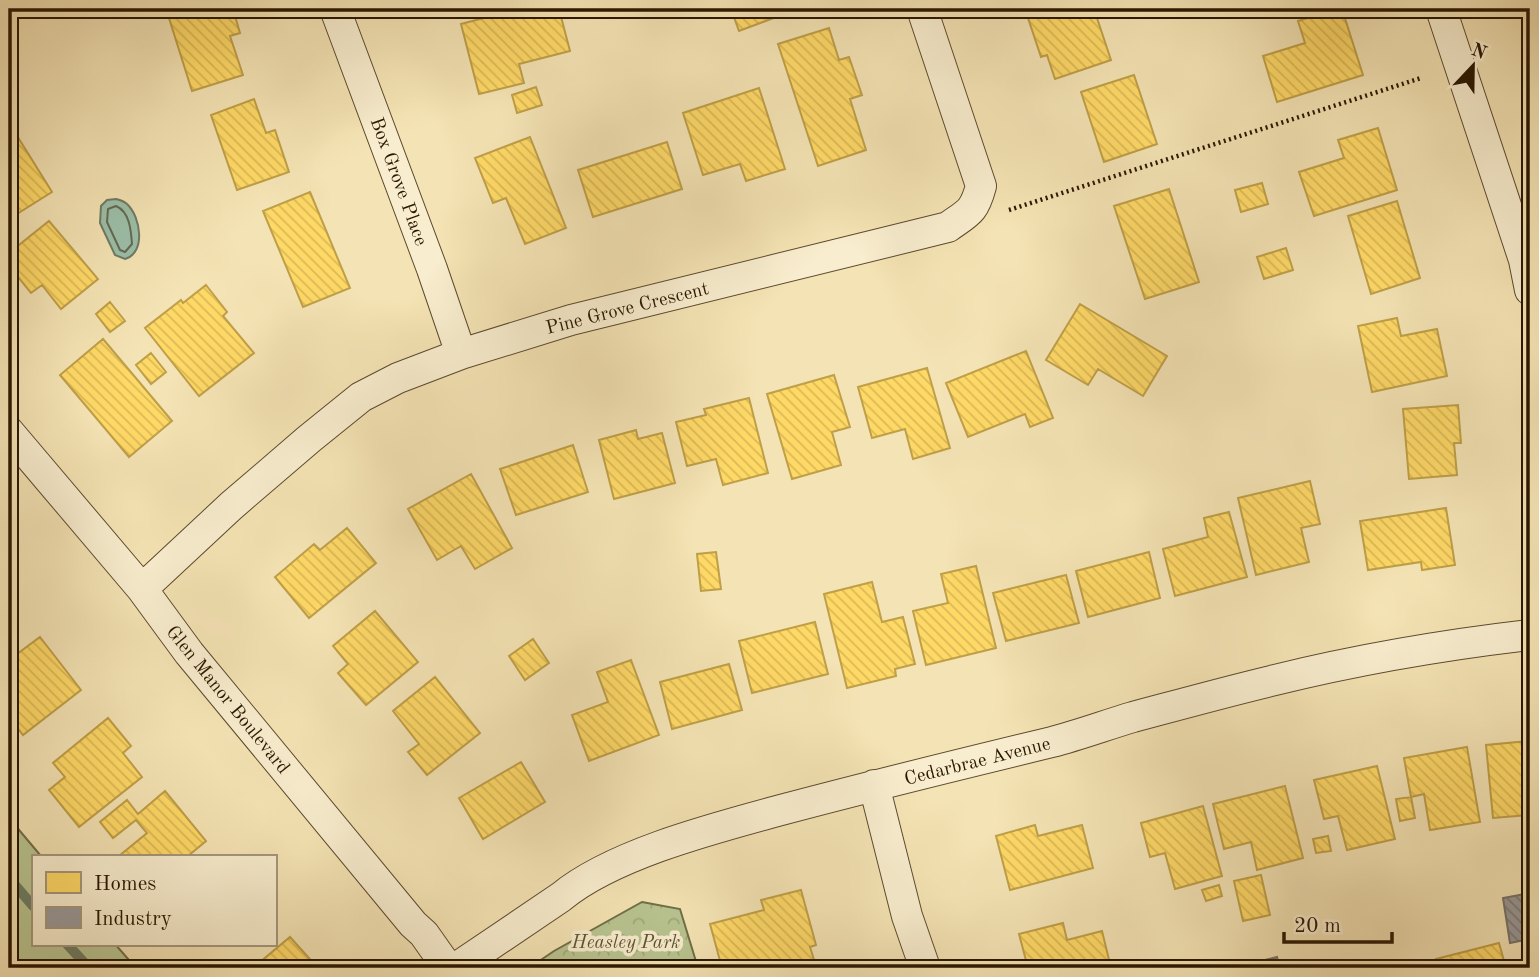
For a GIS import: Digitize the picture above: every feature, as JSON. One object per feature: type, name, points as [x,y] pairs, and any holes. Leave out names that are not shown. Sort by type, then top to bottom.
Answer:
[{"type":"street","name":"Box Grove Place","points":[[335,9],[461,354]]},
{"type":"street","name":"Pine Grove Crescent","points":[[142,589],[231,506],[361,397],[398,378],[461,354],[571,320],[948,227],[968,213],[975,207],[981,186],[922,9]]},
{"type":"street","points":[[1441,9],[1524,260],[1530,290]]},
{"type":"street","name":"Glen Manor Boulevard","points":[[9,432],[142,589],[189,653],[424,934],[448,968]]},
{"type":"street","name":"Cedarbrae Avenue","points":[[456,968],[576,885],[611,867],[707,830],[874,785],[1062,740],[1130,718],[1268,682],[1344,664],[1459,643],[1530,635]]},
{"type":"street","points":[[874,785],[907,916],[925,968]]},
{"type":"path","points":[[1009,210],[1421,78]]},
{"type":"path","points":[[9,948],[25,968]]},
{"type":"green space","points":[[9,818],[40,855],[32,855],[32,946],[117,946],[136,968],[9,968]]},
{"type":"green space","name":"Heasley Park","points":[[642,902],[680,909],[698,968],[529,968],[554,951]]},
{"type":"water","points":[[107,200],[123,201],[132,210],[138,226],[139,242],[136,250],[125,259],[115,255],[100,223],[101,206]]},
{"type":"building: Homes","points":[[189,9],[233,9],[240,33],[230,36],[243,75],[192,91],[168,15]]},
{"type":"building: Homes","points":[[518,9],[559,9],[570,51],[519,64],[524,83],[479,94],[461,24]]},
{"type":"building: Homes","points":[[731,9],[795,9],[795,10],[739,31]]},
{"type":"building: Homes","points":[[1025,9],[1094,9],[1111,60],[1055,79],[1047,55],[1041,57]]},
{"type":"building: Homes","points":[[1342,9],[1363,75],[1277,102],[1263,56],[1305,43],[1298,21]]},
{"type":"building: Homes","points":[[829,28],[839,60],[849,57],[862,95],[850,99],[866,150],[818,166],[778,44]]},
{"type":"building: Homes","points":[[1134,75],[1157,144],[1104,162],[1081,92]]},
{"type":"building: Homes","points":[[536,87],[542,105],[517,113],[512,95]]},
{"type":"building: Homes","points":[[759,88],[785,169],[746,181],[740,164],[703,175],[683,113]]},
{"type":"building: Homes","points":[[254,99],[266,133],[275,130],[289,172],[237,190],[211,115]]},
{"type":"building: Homes","points":[[11,126],[52,192],[9,219],[9,127]]},
{"type":"building: Homes","points":[[1378,128],[1397,190],[1314,216],[1299,172],[1344,158],[1338,140]]},
{"type":"building: Homes","points":[[530,137],[566,228],[525,244],[506,198],[493,203],[475,158]]},
{"type":"building: Homes","points":[[667,142],[682,189],[593,217],[578,170]]},
{"type":"building: Homes","points":[[1262,183],[1268,204],[1241,212],[1235,190]]},
{"type":"building: Homes","points":[[1169,189],[1199,282],[1145,299],[1114,206]]},
{"type":"building: Homes","points":[[310,192],[350,288],[303,307],[263,211]]},
{"type":"building: Homes","points":[[1397,201],[1420,278],[1371,294],[1348,216]]},
{"type":"building: Homes","points":[[49,221],[98,279],[61,309],[42,285],[31,293],[9,266],[9,253]]},
{"type":"building: Homes","points":[[1286,248],[1293,270],[1264,279],[1257,257]]},
{"type":"building: Homes","points":[[206,285],[227,312],[223,316],[254,353],[199,396],[145,328],[181,300],[183,303]]},
{"type":"building: Homes","points":[[110,302],[125,321],[110,332],[96,314]]},
{"type":"building: Homes","points":[[1080,304],[1167,356],[1143,396],[1098,369],[1088,385],[1046,360]]},
{"type":"building: Homes","points":[[1397,318],[1401,336],[1437,329],[1447,376],[1372,392],[1358,326]]},
{"type":"building: Homes","points":[[103,339],[172,421],[129,457],[60,375]]},
{"type":"building: Homes","points":[[1026,351],[1053,418],[1030,427],[1025,414],[968,437],[946,383]]},
{"type":"building: Homes","points":[[151,353],[166,372],[151,384],[136,365]]},
{"type":"building: Homes","points":[[927,368],[950,448],[913,459],[905,429],[872,438],[858,387]]},
{"type":"building: Homes","points":[[834,375],[850,427],[832,432],[841,465],[792,479],[767,394]]},
{"type":"building: Homes","points":[[749,398],[768,473],[723,485],[716,459],[687,466],[676,422],[706,415],[704,409]]},
{"type":"building: Homes","points":[[1458,405],[1461,443],[1454,443],[1457,475],[1409,479],[1403,409]]},
{"type":"building: Homes","points":[[636,430],[638,439],[662,433],[675,483],[614,499],[599,440]]},
{"type":"building: Homes","points":[[573,445],[588,492],[516,515],[500,469]]},
{"type":"building: Homes","points":[[471,474],[512,548],[475,569],[461,546],[437,560],[408,509]]},
{"type":"building: Homes","points":[[1310,481],[1320,524],[1301,528],[1309,562],[1256,575],[1238,498]]},
{"type":"building: Homes","points":[[1446,508],[1455,565],[1422,570],[1421,562],[1368,570],[1360,521]]},
{"type":"building: Homes","points":[[1229,512],[1247,577],[1175,596],[1163,549],[1208,537],[1204,518]]},
{"type":"building: Homes","points":[[347,528],[376,563],[309,618],[275,577],[314,544],[320,550]]},
{"type":"building: Homes","points":[[716,552],[721,589],[701,591],[697,554]]},
{"type":"building: Homes","points":[[1149,552],[1160,598],[1088,617],[1076,571]]},
{"type":"building: Homes","points":[[976,566],[996,648],[926,665],[913,611],[948,603],[941,574]]},
{"type":"building: Homes","points":[[1066,575],[1079,623],[1006,641],[993,593]]},
{"type":"building: Homes","points":[[872,582],[882,622],[903,617],[915,664],[895,669],[896,676],[847,688],[824,594]]},
{"type":"building: Homes","points":[[375,611],[418,662],[366,705],[338,673],[348,664],[333,646]]},
{"type":"building: Homes","points":[[815,622],[828,674],[752,693],[739,641]]},
{"type":"building: Homes","points":[[40,637],[81,690],[23,735],[9,717],[9,660]]},
{"type":"building: Homes","points":[[533,639],[549,663],[525,680],[509,656]]},
{"type":"building: Homes","points":[[631,660],[659,735],[589,761],[572,715],[608,702],[597,672]]},
{"type":"building: Homes","points":[[729,664],[742,710],[672,729],[660,682]]},
{"type":"building: Homes","points":[[435,677],[480,733],[427,775],[408,752],[419,744],[393,711]]},
{"type":"building: Homes","points":[[108,718],[131,746],[123,753],[142,777],[79,827],[49,790],[65,777],[53,763]]},
{"type":"building: Homes","points":[[1530,741],[1530,815],[1493,818],[1486,745]]},
{"type":"building: Homes","points":[[1467,747],[1480,822],[1430,830],[1424,794],[1411,797],[1404,758]]},
{"type":"building: Homes","points":[[521,762],[545,802],[483,839],[459,798]]},
{"type":"building: Homes","points":[[1377,766],[1395,839],[1347,850],[1338,816],[1324,819],[1314,780]]},
{"type":"building: Homes","points":[[1285,786],[1303,858],[1257,870],[1251,842],[1224,849],[1213,804]]},
{"type":"building: Homes","points":[[165,791],[206,841],[189,855],[120,855],[147,833],[136,820],[113,838],[100,822],[127,800],[138,814]]},
{"type":"building: Homes","points":[[1411,797],[1415,818],[1400,821],[1396,799]]},
{"type":"building: Homes","points":[[1203,806],[1222,876],[1175,889],[1165,853],[1150,857],[1141,823]]},
{"type":"building: Homes","points":[[1035,825],[1038,836],[1082,825],[1093,868],[1010,890],[996,836]]},
{"type":"building: Homes","points":[[1328,836],[1331,851],[1316,853],[1313,839]]},
{"type":"building: Homes","points":[[1261,875],[1270,915],[1243,921],[1234,881]]},
{"type":"building: Homes","points":[[1219,885],[1222,896],[1206,901],[1202,890]]},
{"type":"building: Homes","points":[[801,890],[816,945],[810,947],[815,963],[795,968],[760,968],[758,961],[722,968],[710,924],[764,910],[761,900]]},
{"type":"building: Homes","points":[[1063,923],[1067,940],[1102,931],[1111,968],[1028,968],[1019,934]]},
{"type":"building: Homes","points":[[290,937],[318,968],[253,968]]},
{"type":"building: Homes","points":[[1499,943],[1506,968],[1439,968],[1436,959]]},
{"type":"building: Industry","points":[[1530,893],[1530,939],[1510,943],[1503,898]]},
{"type":"building: Industry","points":[[1277,957],[1280,968],[1248,968],[1248,964]]},
{"type":"waterway","points":[[9,878],[32,905]]},
{"type":"waterway","points":[[69,946],[89,968]]}]
